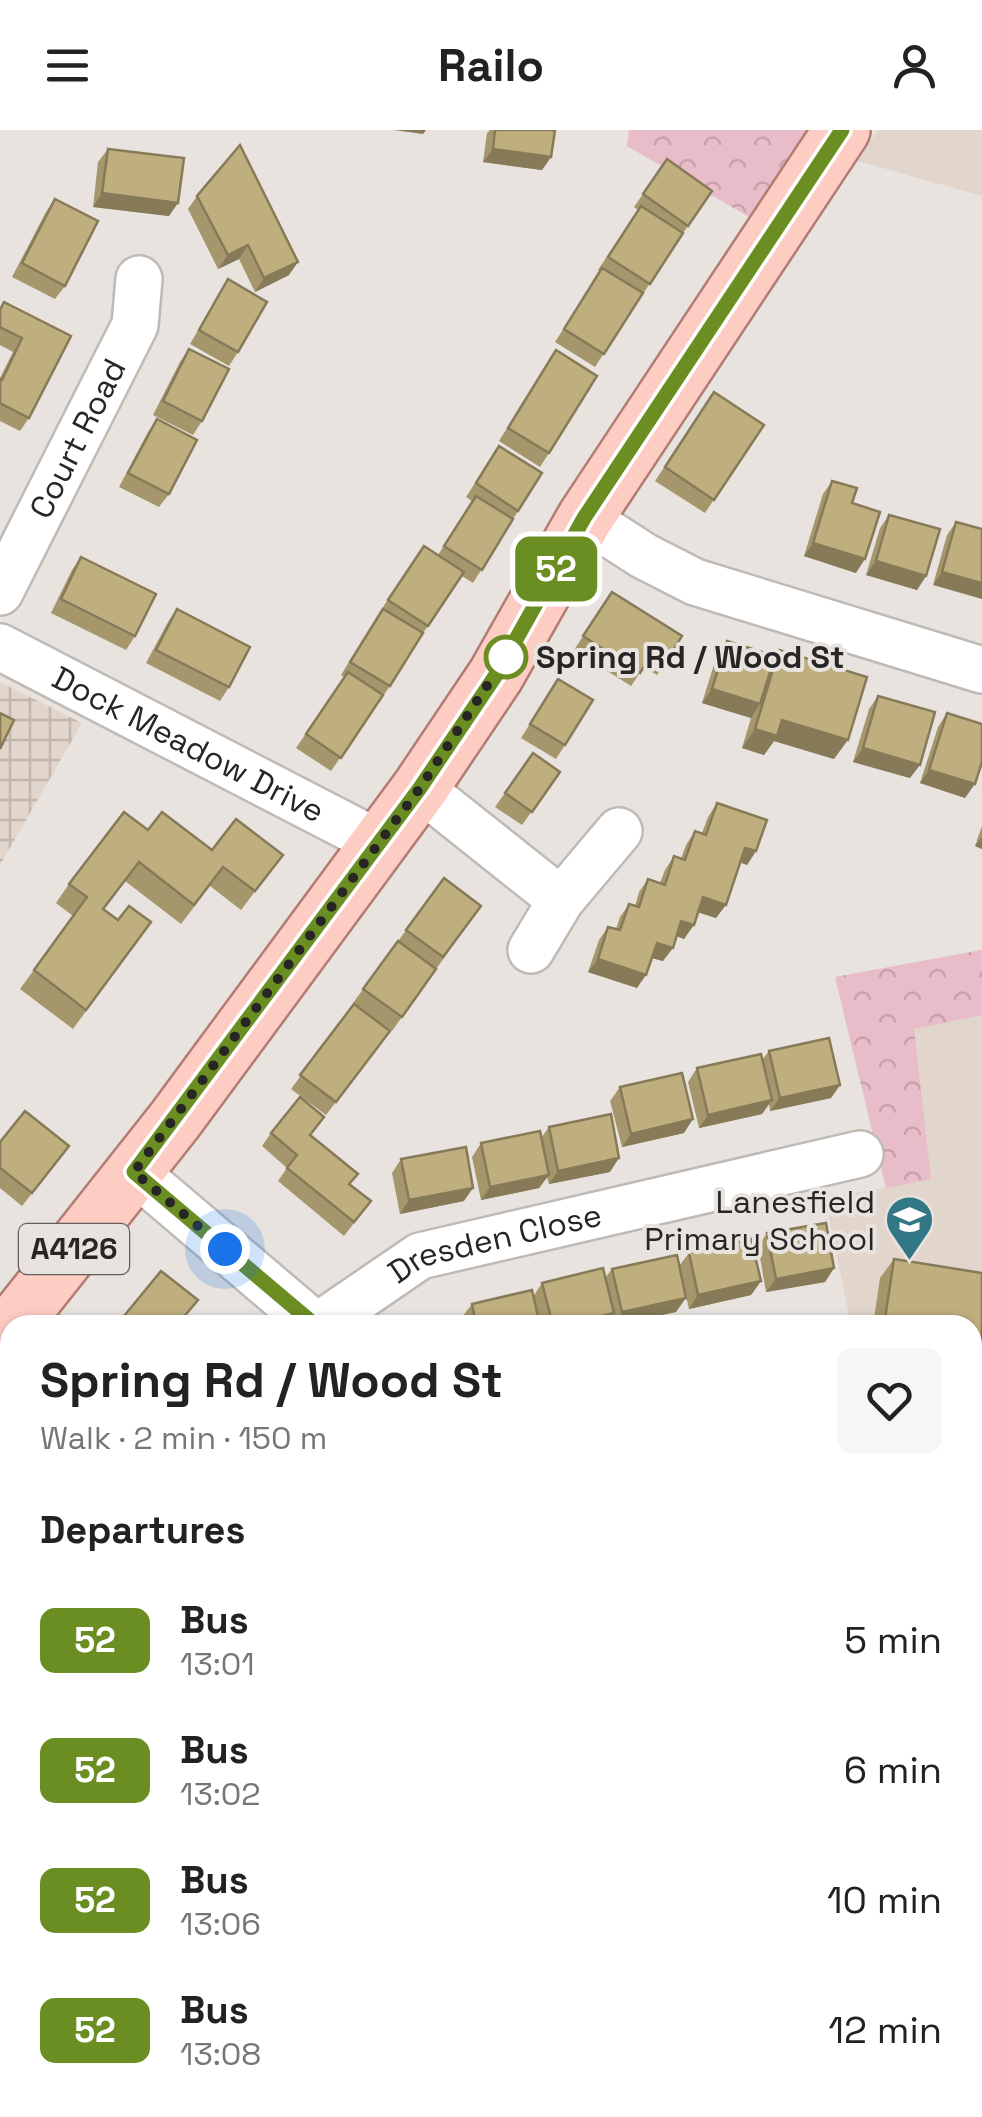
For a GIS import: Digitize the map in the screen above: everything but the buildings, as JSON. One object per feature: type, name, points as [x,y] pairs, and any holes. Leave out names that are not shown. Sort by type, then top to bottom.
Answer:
[{"type":"main road","name":"A4126","points":[[21,1315],[134,1172],[420,788],[496,675],[584,518],[842,130]]},
{"type":"street","name":"Court Road","points":[[0,592],[135,325],[139,279]]},
{"type":"street","points":[[584,518],[695,582],[982,670]]},
{"type":"street","name":"Dock Meadow Drive","points":[[0,647],[378,844]]},
{"type":"street","points":[[420,788],[560,900]]},
{"type":"street","points":[[531,950],[560,900],[618,831]]},
{"type":"street","name":"Dresden Close","points":[[332,1315],[420,1256],[860,1154]]},
{"type":"street","points":[[134,1172],[305,1315]]},
{"type":"shaded area","points":[[878,130],[982,130],[982,196],[858,161]]},
{"type":"shaded area","points":[[0,682],[82,723],[0,865]]},
{"type":"shaded area","name":"Lanesfield Primary School","points":[[982,950],[982,1315],[849,1315],[825,1198],[886,1187],[835,977]]},
{"type":"green space","points":[[629,130],[814,130],[756,221],[627,146]]},
{"type":"green space","points":[[982,950],[982,1015],[914,1029],[931,1179],[886,1188],[835,977]]},
{"type":"bus line","name":"52","points":[[303,1315],[134,1172],[420,788],[496,675],[584,518],[842,130]]},
{"type":"place","name":"Spring Rd / Wood St","points":[[506,657]]},
{"type":"place","name":"Lanesfield Primary School","points":[[910,1262]]},
{"type":"route","points":[[225,1249],[134,1172],[420,788],[511,649],[506,657]]}]
